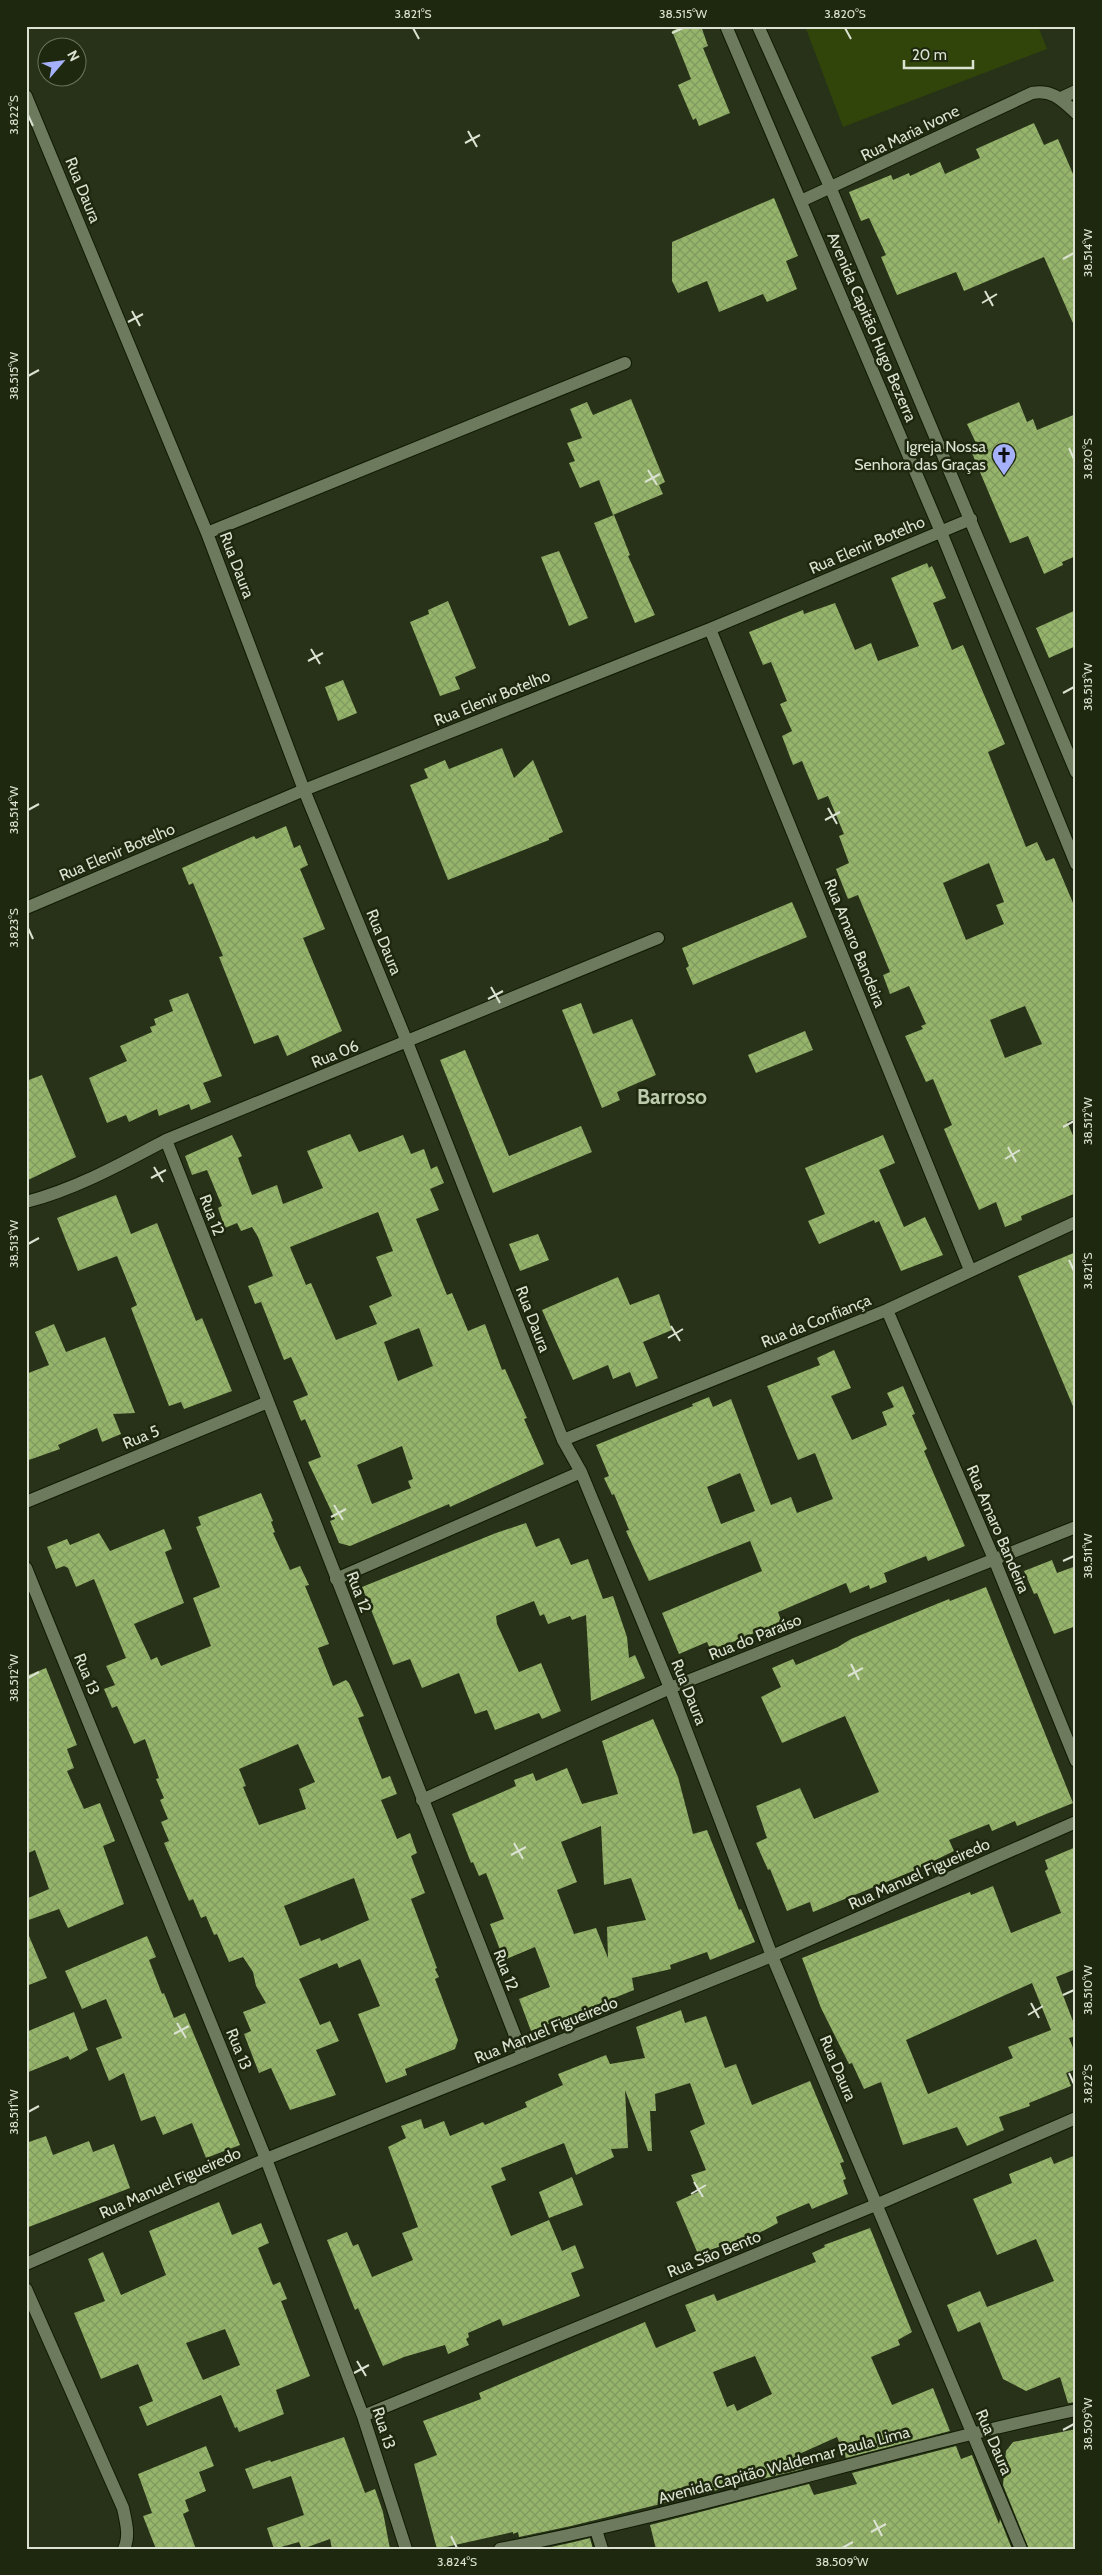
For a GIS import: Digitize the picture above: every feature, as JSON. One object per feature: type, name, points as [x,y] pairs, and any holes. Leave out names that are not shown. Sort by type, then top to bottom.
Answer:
[{"type":"street","name":"Avenida Capitão Hugo Bezerra","points":[[726,26],[941,532],[1076,864]]},
{"type":"street","name":"Avenida Capitão Hugo Bezerra","points":[[758,26],[831,189],[1076,772]]},
{"type":"street","name":"Rua Maria Ivone","points":[[801,201],[831,189],[1032,93],[1043,90],[1061,98]]},
{"type":"street","points":[[1076,91],[1061,98],[1076,113]]},
{"type":"street","name":"Rua Daura","points":[[26,96],[207,533],[304,790],[407,1042],[563,1440],[581,1472],[670,1688],[772,1956],[878,2204],[1021,2549]]},
{"type":"street","points":[[207,533],[625,363]]},
{"type":"street","name":"Rua Elenir Botelho","points":[[26,908],[304,790],[710,629],[971,519]]},
{"type":"street","name":"Rua Amaro Bandeira","points":[[710,629],[970,1270]]},
{"type":"street","points":[[1063,834],[1076,829]]},
{"type":"street","name":"Rua 06","points":[[26,1202],[54,1194],[108,1171],[166,1140],[658,938]]},
{"type":"street","name":"Rua 12","points":[[166,1140],[523,2056]]},
{"type":"street","name":"Rua da Confiança","points":[[563,1440],[886,1310],[1076,1222]]},
{"type":"street","name":"Rua Amaro Bandeira","points":[[886,1310],[994,1559],[1076,1761]]},
{"type":"street","name":"Rua 5","points":[[26,1502],[268,1402]]},
{"type":"street","points":[[336,1579],[581,1472]]},
{"type":"street","name":"Rua do Paraíso","points":[[422,1800],[670,1688],[1076,1527]]},
{"type":"street","name":"Rua 13","points":[[26,1568],[266,2159],[364,2416],[406,2549]]},
{"type":"street","name":"Rua Manuel Figueiredo","points":[[26,2264],[266,2159],[772,1956],[1076,1822]]},
{"type":"street","name":"Rua São Bento","points":[[364,2416],[878,2204],[1076,2118]]},
{"type":"street","points":[[26,2289],[123,2508],[128,2529],[124,2549]]},
{"type":"street","name":"Avenida Capitão Waldemar Paula Lima","points":[[500,2549],[596,2530],[972,2432],[1076,2410]]},
{"type":"street","points":[[596,2530],[602,2549]]},
{"type":"green space","points":[[805,26],[1038,26],[1047,49],[843,127]]},
{"type":"building","points":[[684,26],[701,26],[708,46],[703,48],[730,113],[699,126],[696,118],[693,120],[678,85],[691,79],[672,31]]},
{"type":"building","points":[[1034,123],[1044,145],[1058,139],[1076,181],[1076,330],[1044,257],[964,291],[956,272],[897,295],[881,257],[886,255],[869,218],[861,221],[849,192],[891,175],[893,180],[909,173],[910,176],[940,162],[945,174],[980,158],[976,149]]},
{"type":"building","points":[[774,198],[798,256],[786,261],[797,289],[767,302],[763,294],[719,312],[707,281],[678,293],[672,281],[672,242]]},
{"type":"building","points":[[631,399],[665,482],[659,485],[663,494],[613,515],[599,480],[580,488],[569,463],[575,461],[567,443],[582,438],[570,409],[587,402],[593,415]]},
{"type":"building","points":[[1019,402],[1027,422],[1033,419],[1037,430],[1076,414],[1076,556],[1062,562],[1063,565],[1044,574],[1028,536],[1010,543],[969,446],[976,443],[967,424]]},
{"type":"building","points":[[614,515],[630,555],[628,556],[655,615],[635,623],[594,523]]},
{"type":"building","points":[[559,551],[588,618],[569,626],[541,557]]},
{"type":"building","points":[[927,563],[929,568],[932,566],[946,598],[933,603],[952,650],[963,645],[1005,744],[988,752],[1026,847],[1037,842],[1046,861],[1054,858],[1076,910],[1076,1119],[1067,1122],[1076,1142],[1076,1193],[1021,1216],[1022,1220],[1005,1227],[996,1202],[979,1210],[949,1141],[944,1129],[952,1125],[933,1079],[926,1082],[905,1036],[923,1029],[921,1026],[926,1024],[909,986],[890,994],[883,975],[890,972],[858,895],[848,899],[836,869],[849,863],[839,836],[844,834],[828,796],[818,800],[802,761],[793,765],[782,736],[792,731],[780,704],[787,701],[771,662],[763,665],[749,632],[803,610],[804,614],[835,603],[855,650],[871,643],[878,661],[919,646],[891,578]],"holes":[[[989,863],[1004,902],[996,905],[1004,924],[966,940],[943,883]],[[1025,1006],[1042,1044],[1005,1058],[990,1020]]]},
{"type":"building","points":[[448,601],[476,668],[455,677],[460,689],[440,696],[410,622],[429,614],[428,610]]},
{"type":"building","points":[[1076,610],[1076,646],[1049,658],[1036,628]]},
{"type":"building","points":[[343,680],[357,713],[338,721],[325,687]]},
{"type":"building","points":[[502,748],[514,778],[533,760],[563,832],[549,838],[549,840],[448,880],[410,785],[428,778],[424,769],[445,760],[449,769]]},
{"type":"building","points":[[286,826],[294,848],[300,845],[308,865],[300,869],[325,929],[303,938],[342,1031],[287,1056],[278,1035],[254,1044],[219,957],[223,956],[193,883],[189,885],[182,868],[254,836],[256,839]]},
{"type":"building","points":[[792,902],[807,937],[693,985],[686,968],[689,966],[682,948]]},
{"type":"building","points":[[188,993],[222,1076],[203,1083],[211,1102],[191,1110],[189,1104],[159,1116],[157,1109],[129,1122],[126,1115],[107,1123],[89,1078],[127,1061],[120,1046],[152,1032],[150,1027],[156,1025],[154,1019],[173,1011],[169,1000]]},
{"type":"building","points":[[581,1003],[593,1034],[632,1019],[656,1075],[617,1092],[620,1100],[602,1108],[562,1010]]},
{"type":"building","points":[[805,1031],[813,1050],[756,1073],[748,1055]]},
{"type":"building","points":[[465,1050],[509,1156],[581,1126],[592,1152],[493,1193],[440,1060]]},
{"type":"building","points":[[42,1075],[76,1157],[26,1181],[26,1081]]},
{"type":"building","points":[[350,1134],[359,1152],[403,1135],[411,1154],[424,1149],[431,1169],[437,1166],[444,1183],[430,1189],[439,1210],[416,1219],[447,1295],[452,1293],[468,1331],[485,1324],[502,1370],[505,1369],[527,1418],[524,1419],[544,1464],[450,1507],[449,1504],[350,1546],[339,1543],[330,1521],[335,1519],[308,1462],[321,1457],[305,1419],[301,1421],[293,1401],[308,1395],[291,1357],[284,1360],[261,1302],[255,1304],[248,1286],[273,1276],[258,1237],[252,1227],[241,1231],[237,1223],[225,1228],[218,1208],[222,1206],[207,1170],[192,1175],[185,1156],[232,1135],[242,1156],[238,1158],[252,1195],[277,1185],[283,1204],[323,1188],[307,1151]],"holes":[[[378,1212],[393,1251],[376,1257],[392,1296],[369,1306],[377,1324],[336,1340],[311,1283],[306,1285],[290,1247]],[[419,1328],[433,1366],[398,1381],[384,1342]],[[402,1446],[413,1479],[408,1481],[411,1488],[372,1504],[357,1465]]]},
{"type":"building","points":[[883,1135],[895,1163],[879,1170],[904,1227],[925,1217],[943,1255],[901,1271],[879,1221],[875,1223],[874,1220],[819,1244],[808,1221],[825,1214],[805,1168]]},
{"type":"building","points":[[116,1195],[131,1234],[157,1223],[196,1321],[202,1318],[232,1391],[184,1409],[181,1402],[169,1406],[131,1308],[137,1305],[117,1256],[78,1271],[57,1218]]},
{"type":"building","points":[[538,1234],[549,1260],[520,1271],[509,1244]]},
{"type":"building","points":[[1076,1252],[1076,1411],[1075,1411],[1018,1276]]},
{"type":"building","points":[[618,1277],[630,1305],[659,1294],[672,1330],[643,1342],[658,1378],[636,1387],[630,1372],[613,1379],[608,1365],[573,1380],[542,1310]]},
{"type":"building","points":[[54,1324],[66,1352],[105,1337],[135,1413],[113,1414],[121,1434],[102,1442],[97,1428],[58,1445],[60,1449],[26,1461],[26,1374],[49,1365],[35,1332]]},
{"type":"building","points":[[834,1350],[851,1388],[831,1396],[852,1440],[887,1425],[882,1412],[894,1407],[887,1393],[903,1386],[915,1414],[912,1415],[927,1449],[924,1451],[965,1546],[928,1561],[926,1556],[884,1573],[887,1582],[870,1589],[869,1585],[850,1593],[846,1583],[778,1612],[783,1626],[766,1633],[764,1629],[711,1651],[707,1642],[679,1654],[662,1613],[762,1571],[750,1541],[649,1581],[626,1531],[629,1530],[614,1494],[612,1495],[604,1478],[609,1476],[596,1445],[693,1406],[692,1404],[709,1397],[713,1407],[731,1399],[771,1505],[791,1497],[797,1513],[833,1499],[815,1453],[798,1460],[767,1386],[820,1365],[817,1358]],"holes":[[[740,1473],[755,1511],[721,1524],[707,1487]]]},
{"type":"building","points":[[261,1493],[273,1521],[271,1522],[275,1532],[273,1533],[290,1570],[300,1566],[309,1585],[305,1586],[329,1644],[318,1648],[333,1686],[346,1680],[349,1683],[364,1716],[358,1718],[382,1779],[390,1776],[397,1794],[381,1800],[397,1839],[410,1833],[417,1853],[411,1856],[425,1893],[411,1899],[437,1968],[435,1969],[439,1977],[435,1979],[458,2040],[455,2049],[405,2069],[407,2075],[386,2083],[358,2014],[380,2006],[360,1959],[339,1968],[337,1963],[299,1979],[320,2025],[330,2021],[339,2041],[316,2050],[336,2095],[290,2110],[271,2068],[259,2073],[244,2034],[251,2031],[243,2012],[266,2003],[256,1986],[253,1972],[243,1957],[229,1962],[217,1934],[214,1935],[206,1916],[201,1918],[193,1899],[189,1901],[164,1843],[169,1841],[161,1822],[168,1819],[160,1800],[164,1798],[156,1779],[159,1778],[145,1739],[134,1744],[117,1706],[112,1708],[104,1689],[115,1685],[106,1666],[126,1658],[94,1579],[76,1587],[68,1568],[64,1566],[56,1569],[47,1547],[67,1539],[70,1545],[99,1533],[110,1551],[164,1529],[172,1549],[165,1552],[184,1603],[134,1624],[151,1660],[157,1657],[161,1666],[211,1646],[193,1598],[220,1587],[196,1527],[201,1525],[198,1517]],"holes":[[[298,1744],[315,1782],[299,1789],[306,1809],[259,1825],[243,1787],[246,1786],[239,1769]],[[354,1878],[369,1920],[321,1941],[320,1938],[300,1946],[284,1906]]]},
{"type":"building","points":[[526,1523],[536,1547],[559,1538],[571,1565],[588,1559],[603,1599],[613,1596],[627,1637],[629,1658],[635,1655],[645,1678],[591,1701],[586,1615],[572,1620],[570,1616],[548,1624],[544,1614],[540,1616],[534,1601],[496,1616],[497,1624],[519,1672],[541,1663],[561,1711],[542,1719],[539,1713],[495,1730],[487,1710],[475,1714],[459,1673],[422,1688],[410,1659],[393,1665],[362,1587],[496,1533]]},
{"type":"building","points":[[1052,1560],[1057,1573],[1076,1566],[1076,1626],[1054,1634],[1037,1593],[1034,1594],[1024,1571]]},
{"type":"building","points":[[986,1587],[1073,1803],[1017,1826],[1015,1821],[992,1831],[989,1824],[949,1840],[954,1851],[913,1871],[813,1912],[810,1902],[787,1911],[770,1869],[768,1870],[756,1843],[767,1838],[756,1806],[800,1788],[814,1819],[879,1792],[845,1716],[782,1743],[761,1697],[781,1687],[772,1668],[793,1659],[796,1665],[838,1647],[851,1639],[949,1599],[950,1601]]},
{"type":"building","points":[[46,1668],[77,1745],[67,1749],[74,1768],[67,1771],[84,1809],[100,1803],[115,1841],[103,1846],[124,1904],[68,1928],[59,1909],[26,1921],[26,1899],[49,1889],[35,1850],[26,1854],[26,1676]]},
{"type":"building","points":[[653,1719],[678,1777],[693,1834],[707,1830],[739,1910],[741,1909],[755,1942],[710,1960],[707,1952],[670,1965],[671,1969],[632,1978],[634,1990],[531,2031],[519,1999],[550,1987],[535,1947],[504,1960],[490,1924],[504,1919],[486,1873],[479,1876],[473,1862],[471,1863],[452,1814],[516,1786],[514,1780],[533,1773],[536,1781],[567,1768],[582,1804],[618,1794],[602,1741]],"holes":[[[601,1826],[604,1885],[631,1878],[646,1920],[607,1927],[608,1958],[596,1928],[574,1934],[557,1890],[577,1882],[561,1842]]]},
{"type":"building","points":[[1076,1847],[1076,1969],[1056,1977],[1076,2029],[1076,2036],[1069,2038],[1076,2055],[1076,2069],[1066,2073],[1071,2086],[1029,2103],[1030,2106],[999,2117],[1004,2130],[967,2146],[957,2127],[903,2145],[881,2082],[864,2089],[852,2063],[849,2064],[821,2008],[802,1958],[970,1892],[971,1895],[993,1886],[1011,1933],[1061,1913],[1045,1871],[1048,1869],[1045,1860]],"holes":[[[1032,1983],[1051,2030],[1008,2047],[1013,2058],[928,2094],[906,2040]]]},
{"type":"building","points":[[26,1929],[47,1978],[26,1986]]},
{"type":"building","points":[[147,1936],[156,1957],[149,1960],[162,1994],[164,1993],[174,2018],[185,2013],[240,2145],[206,2158],[192,2123],[163,2135],[155,2116],[141,2121],[124,2073],[109,2081],[96,2048],[122,2038],[106,1999],[82,2009],[65,1971]]},
{"type":"building","points":[[681,2010],[685,2023],[706,2016],[725,2068],[736,2064],[752,2105],[810,2081],[844,2162],[840,2163],[846,2179],[843,2180],[848,2194],[812,2209],[809,2203],[776,2217],[778,2223],[757,2234],[698,2254],[676,2202],[698,2192],[691,2175],[706,2170],[690,2131],[705,2124],[690,2083],[655,2094],[656,2111],[650,2111],[652,2151],[648,2151],[625,2090],[628,2148],[611,2149],[614,2157],[576,2175],[564,2143],[501,2168],[506,2180],[491,2186],[511,2236],[549,2220],[562,2251],[575,2245],[584,2268],[571,2273],[580,2296],[503,2326],[500,2319],[468,2333],[469,2337],[466,2339],[469,2345],[448,2354],[445,2345],[404,2357],[383,2366],[358,2308],[355,2310],[327,2240],[347,2232],[353,2246],[358,2244],[372,2277],[413,2260],[402,2233],[418,2227],[388,2147],[406,2138],[401,2126],[421,2119],[424,2129],[444,2121],[450,2136],[483,2122],[485,2125],[527,2107],[525,2102],[563,2085],[558,2074],[606,2055],[610,2064],[645,2058],[636,2027]]},
{"type":"building","points":[[74,2012],[88,2050],[70,2060],[68,2056],[26,2073],[26,2032]]},
{"type":"building","points":[[46,2136],[53,2155],[89,2141],[93,2152],[114,2144],[130,2188],[26,2228],[26,2143]]},
{"type":"building","points":[[1076,2155],[1076,2402],[1068,2403],[1060,2377],[1026,2391],[1003,2379],[980,2322],[958,2332],[947,2305],[980,2291],[987,2307],[1054,2281],[1036,2239],[997,2255],[973,2199],[1012,2183],[1009,2174],[1051,2157],[1054,2164]]},
{"type":"building","points":[[572,2177],[583,2205],[549,2218],[539,2192]]},
{"type":"building","points":[[219,2202],[232,2235],[261,2223],[269,2243],[258,2248],[273,2285],[280,2282],[287,2299],[281,2301],[310,2376],[276,2390],[284,2414],[239,2432],[237,2427],[235,2428],[221,2395],[147,2426],[139,2407],[153,2401],[138,2364],[101,2379],[74,2313],[105,2301],[88,2259],[103,2252],[121,2295],[166,2275],[149,2231]],"holes":[[[225,2329],[240,2365],[203,2380],[186,2343]]]},
{"type":"building","points":[[870,2228],[912,2332],[898,2340],[900,2345],[871,2357],[892,2405],[933,2388],[950,2431],[846,2458],[837,2437],[797,2455],[803,2469],[571,2526],[519,2537],[518,2532],[513,2534],[513,2532],[437,2549],[414,2464],[437,2455],[423,2421],[481,2399],[479,2393],[645,2322],[656,2348],[696,2331],[685,2305],[714,2294],[717,2301],[816,2262],[812,2253],[825,2247],[824,2245]],"holes":[[[755,2356],[772,2394],[737,2411],[734,2404],[727,2407],[713,2372]]]},
{"type":"building","points":[[1076,2429],[1076,2549],[1029,2549],[1003,2485],[1006,2451],[1013,2442]]},
{"type":"building","points":[[344,2437],[365,2493],[375,2489],[383,2512],[390,2549],[332,2549],[330,2539],[302,2549],[299,2542],[274,2549],[267,2528],[304,2515],[291,2476],[253,2489],[245,2469]]},
{"type":"building","points":[[206,2446],[214,2466],[199,2472],[206,2491],[185,2500],[189,2511],[183,2514],[196,2549],[156,2549],[143,2516],[152,2513],[138,2474]]},
{"type":"building","points":[[956,2446],[961,2459],[972,2455],[999,2524],[1000,2519],[1012,2549],[656,2549],[650,2525],[809,2484],[814,2495],[857,2484],[852,2473]]},
{"type":"building","points":[[590,2538],[593,2549],[542,2549],[574,2542]]},
{"type":"place","name":"Igreja Nossa Senhora das Graças","points":[[1004,476]]},
{"type":"district","name":"Barroso","points":[[672,1096]]}]
